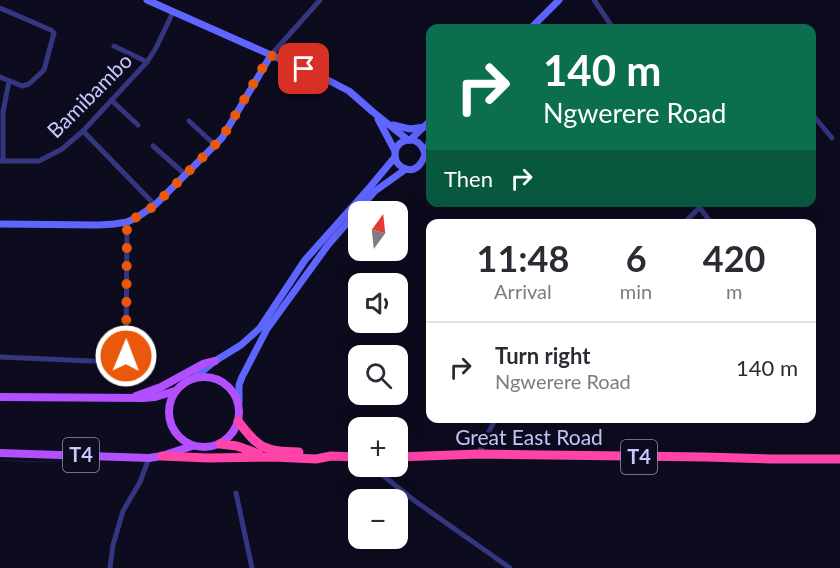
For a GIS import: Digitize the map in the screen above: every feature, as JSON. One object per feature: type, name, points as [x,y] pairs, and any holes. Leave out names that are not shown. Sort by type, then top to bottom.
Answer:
[{"type":"highway","points":[[238,421],[254,441],[271,450],[348,457]]},
{"type":"highway","points":[[220,444],[237,446],[253,453],[273,457]]},
{"type":"highway","name":"Great East Road","points":[[408,457],[479,454],[840,459]]},
{"type":"highway","points":[[162,456],[322,459],[331,456]]},
{"type":"main road","points":[[147,0],[349,91],[409,140],[419,143],[425,155]]},
{"type":"main road","points":[[535,24],[560,0]]},
{"type":"main road","points":[[0,224],[99,225],[127,222],[143,214],[186,175],[227,130],[270,55]]},
{"type":"main road","points":[[373,112],[389,138],[400,166],[412,170],[422,162],[426,152]]},
{"type":"main road","points":[[383,120],[396,127],[410,129],[424,126]]},
{"type":"main road","points":[[406,169],[375,191],[328,245],[267,329],[239,385],[238,421],[232,434],[220,444],[211,447],[192,446],[181,440],[173,429],[169,417],[170,403],[175,391],[180,385],[194,378],[215,361],[241,345],[260,328],[305,260],[370,187],[395,154],[401,142],[409,140],[424,126]]},
{"type":"main road","points":[[130,398],[161,387],[203,364],[215,361]]},
{"type":"main road","points":[[194,378],[206,376],[217,378],[234,392],[239,402]]},
{"type":"main road","points":[[0,397],[130,398],[155,397],[175,391]]},
{"type":"main road","name":"T4","points":[[0,453],[149,458],[192,446]]},
{"type":"street","points":[[270,55],[320,0]]},
{"type":"street","points":[[594,0],[610,24]]},
{"type":"street","points":[[0,8],[54,33],[42,73],[26,86],[0,77]]},
{"type":"street","name":"Bamibambo","points":[[2,161],[39,161],[62,149],[83,131],[147,62],[173,12]]},
{"type":"street","points":[[114,46],[147,62]]},
{"type":"street","points":[[2,161],[3,112],[9,81]]},
{"type":"street","points":[[111,100],[138,125]]},
{"type":"street","points":[[816,119],[832,138]]},
{"type":"street","points":[[189,121],[215,145]]},
{"type":"street","points":[[83,131],[155,205]]},
{"type":"street","points":[[153,146],[186,175]]},
{"type":"street","points":[[688,219],[700,208],[708,219]]},
{"type":"street","points":[[0,357],[114,362],[126,356],[127,222]]},
{"type":"street","points":[[479,454],[493,423]]},
{"type":"street","points":[[110,568],[113,545],[123,511],[140,482],[149,458]]},
{"type":"street","points":[[392,477],[510,568]]},
{"type":"street","points":[[236,493],[252,568]]},
{"type":"waterway","points":[[0,460],[31,462],[79,460]]},
{"type":"route","points":[[126,356],[127,222],[155,205],[222,138],[270,55],[304,69]]}]
